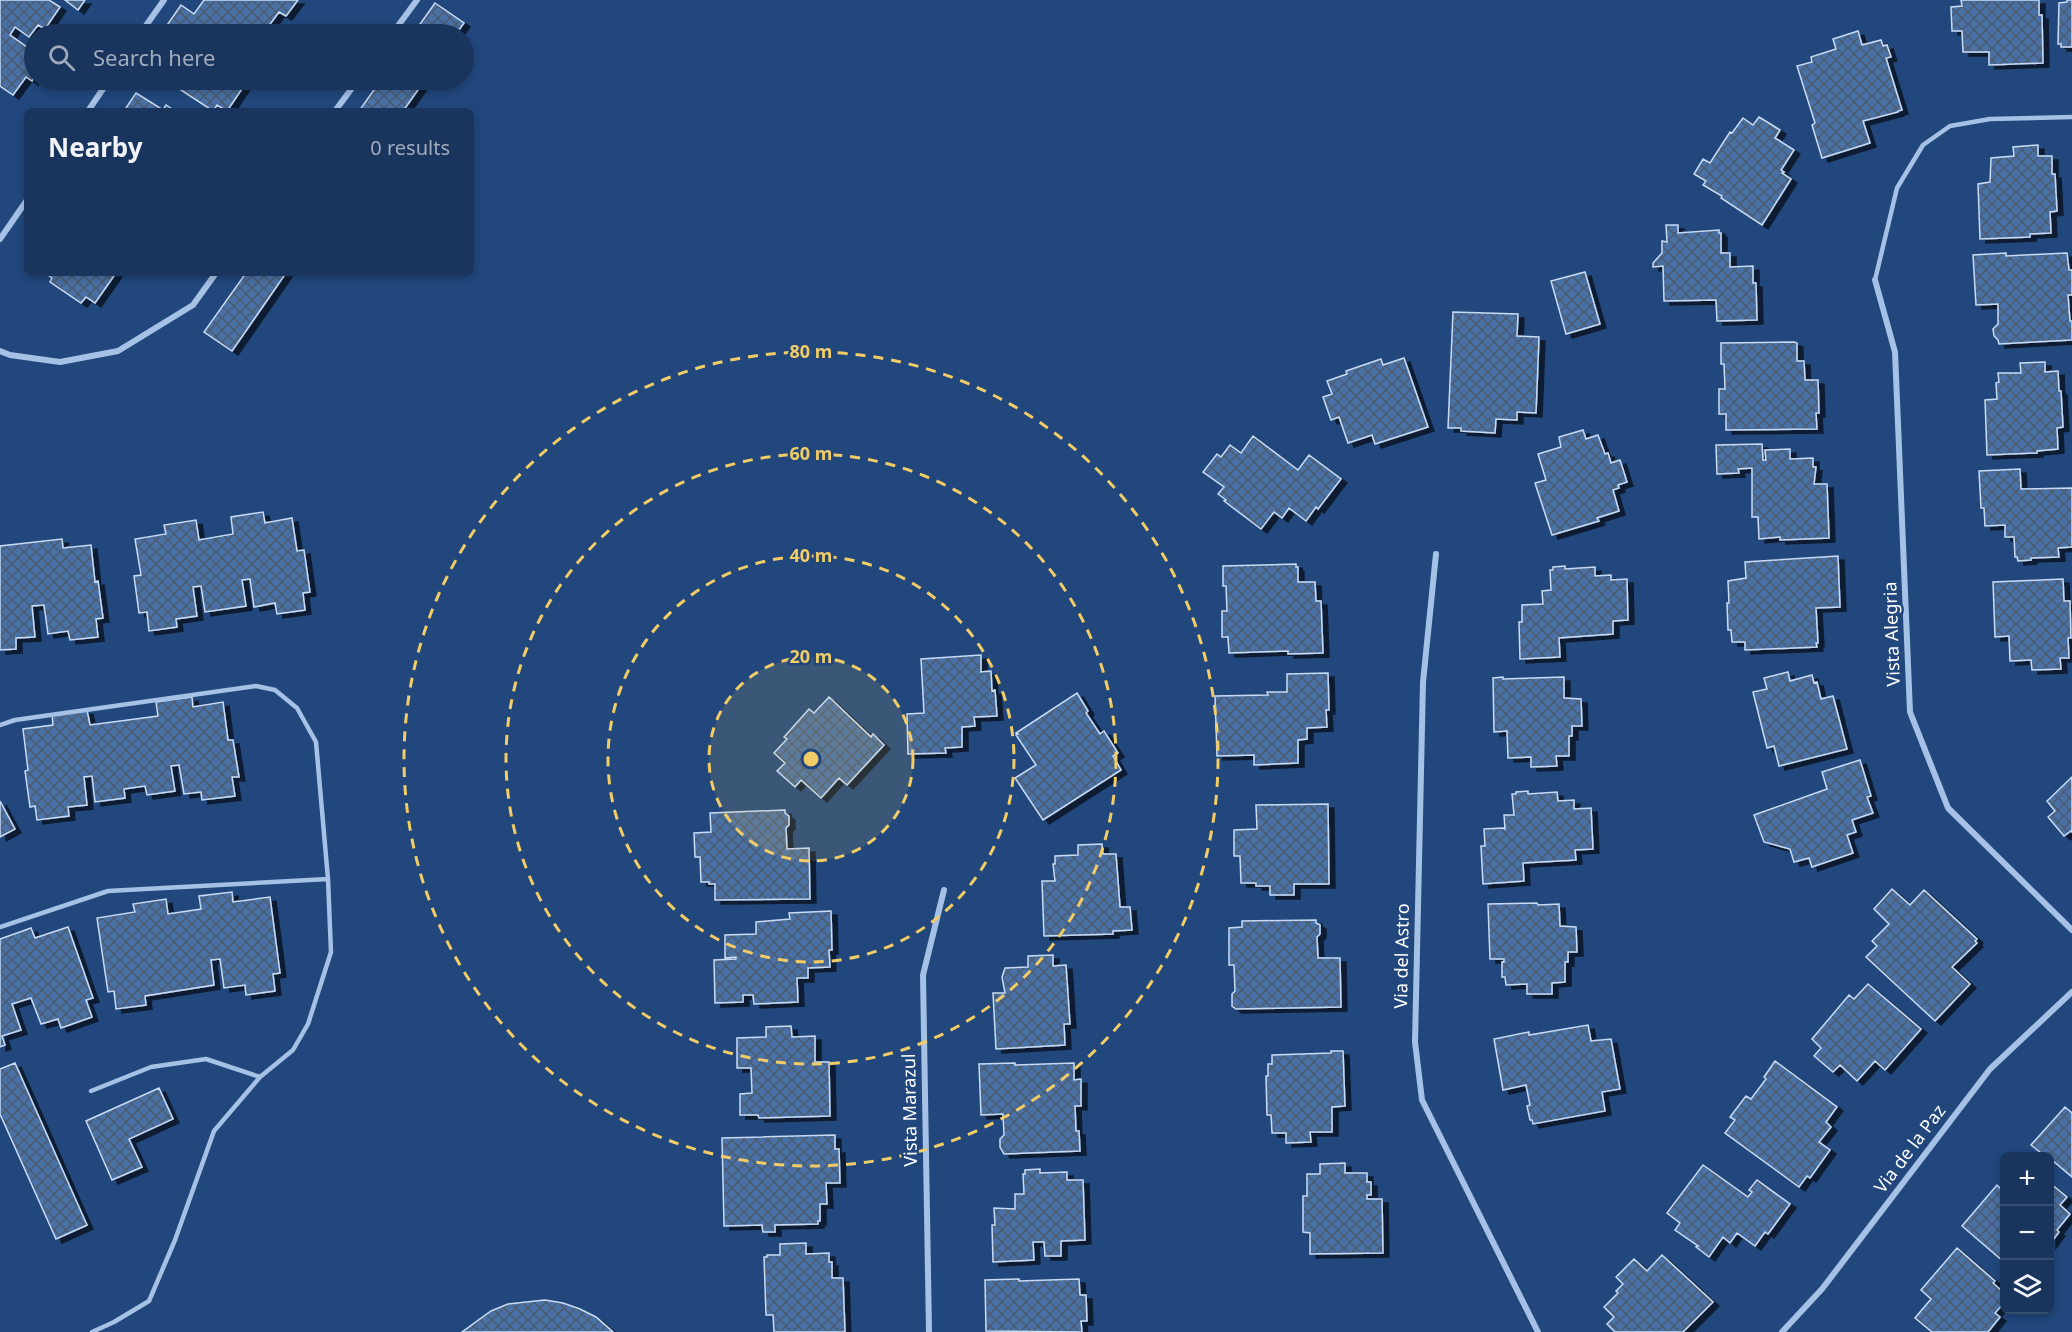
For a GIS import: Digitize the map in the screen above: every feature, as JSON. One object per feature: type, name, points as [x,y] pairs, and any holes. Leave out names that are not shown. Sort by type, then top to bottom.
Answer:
[{"type":"street","points":[[147,24],[164,0]]},
{"type":"street","points":[[399,24],[417,0]]},
{"type":"street","points":[[90,108],[102,90]]},
{"type":"street","points":[[337,108],[351,90]]},
{"type":"street","points":[[0,239],[24,204]]},
{"type":"street","points":[[0,351],[10,355],[60,362],[118,351],[193,305],[214,276]]},
{"type":"street","name":"Vista Alegria","points":[[1875,280],[1895,352],[1910,712],[1948,808],[2072,930]]},
{"type":"street","name":"Via del Astro","points":[[1436,554],[1423,682],[1415,1042],[1422,1100],[1538,1332]]},
{"type":"street","name":"Vista Marazul","points":[[929,1332],[923,975],[944,890]]},
{"type":"street","name":"Via de la Paz","points":[[1782,1332],[1822,1289],[1990,1069],[2072,992]]},
{"type":"lane","points":[[1875,280],[1897,188],[1923,146],[1950,126],[1990,119],[2072,117]]},
{"type":"lane","points":[[0,725],[15,720],[256,686],[275,690],[297,708],[316,742],[328,879],[331,952],[308,1023],[293,1050],[260,1077],[214,1131],[175,1240],[149,1301],[92,1332]]},
{"type":"lane","points":[[0,927],[108,891],[328,879]]},
{"type":"lane","points":[[91,1091],[151,1067],[206,1059],[260,1077]]},
{"type":"building","points":[[0,0],[49,0],[60,7],[48,24],[24,24],[24,33],[15,27],[10,35],[24,45],[24,80],[13,95],[0,86]]},
{"type":"building","points":[[65,0],[85,0],[78,10]]},
{"type":"building","points":[[204,0],[298,0],[286,16],[279,12],[270,24],[168,24],[181,5],[194,14]]},
{"type":"building","points":[[1961,0],[2039,0],[2039,15],[2042,15],[2043,63],[1989,65],[1989,52],[1963,52],[1962,31],[1952,31],[1951,7],[1962,6]]},
{"type":"building","points":[[2067,0],[2072,0],[2072,47],[2061,47],[2061,44],[2058,44],[2059,3],[2067,2]]},
{"type":"building","points":[[435,3],[464,23],[463,24],[420,24]]},
{"type":"building","points":[[1858,31],[1862,45],[1881,40],[1883,46],[1887,45],[1891,57],[1886,58],[1902,110],[1863,121],[1870,143],[1822,158],[1812,125],[1815,123],[1797,66],[1812,62],[1811,57],[1836,49],[1833,39]]},
{"type":"building","points":[[181,90],[241,90],[229,108],[217,105],[215,108],[208,108]]},
{"type":"building","points":[[374,90],[418,90],[405,108],[361,108]]},
{"type":"building","points":[[136,93],[160,108],[126,108]]},
{"type":"building","points":[[1759,117],[1780,130],[1775,138],[1794,150],[1781,170],[1791,179],[1762,225],[1703,185],[1706,181],[1694,174],[1703,159],[1710,163],[1730,132],[1732,133],[1743,118],[1753,125]]},
{"type":"building","points":[[2038,145],[2038,156],[2052,156],[2052,174],[2055,174],[2057,211],[2050,212],[2051,233],[2030,234],[2030,237],[1980,239],[1978,184],[1990,182],[1991,158],[2014,156],[2013,147]]},
{"type":"building","points":[[1666,225],[1678,225],[1678,233],[1719,230],[1721,253],[1730,253],[1730,267],[1753,266],[1757,320],[1717,321],[1716,300],[1664,301],[1663,266],[1653,267],[1653,263],[1662,253],[1662,241],[1667,242]]},
{"type":"building","points":[[2006,253],[2006,256],[2067,253],[2069,270],[2072,270],[2072,295],[2068,295],[2072,340],[1999,344],[1993,329],[1998,324],[1998,304],[1976,305],[1973,255]]},
{"type":"building","points":[[1585,272],[1600,324],[1566,334],[1551,281]]},
{"type":"building","points":[[49,276],[114,276],[95,303],[86,297],[81,303],[50,282],[52,278]]},
{"type":"building","points":[[244,276],[284,276],[232,351],[204,332]]},
{"type":"building","points":[[1453,312],[1518,314],[1517,336],[1539,337],[1536,413],[1517,412],[1517,420],[1496,419],[1495,433],[1448,428]]},
{"type":"building","points":[[1721,343],[1797,343],[1797,361],[1804,361],[1805,380],[1818,380],[1817,429],[1726,430],[1726,414],[1719,414],[1719,389],[1725,389],[1724,364],[1721,364]]},
{"type":"building","points":[[1404,358],[1428,427],[1375,444],[1372,435],[1348,443],[1339,417],[1331,420],[1323,397],[1332,394],[1327,381],[1347,374],[1346,371],[1381,359],[1383,365]]},
{"type":"building","points":[[2045,362],[2045,372],[2058,371],[2059,391],[2061,391],[2063,427],[2057,428],[2058,449],[2037,451],[2037,453],[1987,455],[1985,400],[1997,399],[1998,373],[2021,373],[2020,363]]},
{"type":"building","points":[[1583,430],[1586,439],[1598,435],[1611,463],[1620,460],[1627,482],[1618,485],[1619,488],[1613,490],[1619,511],[1597,518],[1599,521],[1552,535],[1535,483],[1546,480],[1538,454],[1561,447],[1559,437]]},
{"type":"building","points":[[1253,436],[1298,470],[1309,455],[1341,479],[1306,521],[1289,508],[1282,518],[1274,512],[1261,529],[1224,501],[1226,500],[1218,494],[1224,487],[1203,472],[1217,454],[1221,457],[1230,445],[1241,453]]},
{"type":"building","points":[[1762,444],[1763,460],[1766,460],[1765,450],[1790,449],[1790,459],[1813,458],[1813,467],[1816,467],[1814,484],[1827,484],[1829,538],[1759,539],[1758,517],[1752,517],[1752,468],[1738,469],[1739,473],[1717,474],[1716,445]]},
{"type":"building","points":[[2020,469],[2021,489],[2072,488],[2072,547],[2058,548],[2059,557],[2018,561],[2015,557],[2014,537],[2005,537],[2005,525],[1985,526],[1984,508],[1981,508],[1979,471]]},
{"type":"building","points":[[263,512],[265,523],[292,518],[297,551],[304,550],[310,592],[303,593],[305,610],[277,614],[275,603],[254,607],[250,579],[242,580],[246,606],[205,612],[201,586],[193,587],[197,616],[176,619],[177,627],[149,631],[147,612],[139,613],[134,576],[141,575],[135,539],[166,534],[164,525],[196,520],[199,540],[233,534],[231,517]]},
{"type":"building","points":[[62,539],[63,548],[91,545],[95,582],[98,581],[103,618],[96,619],[98,637],[70,640],[68,631],[48,634],[44,605],[32,606],[35,637],[16,638],[16,649],[0,650],[0,546]]},
{"type":"building","points":[[1838,556],[1840,607],[1816,608],[1817,647],[1745,650],[1745,642],[1732,642],[1731,630],[1728,630],[1728,581],[1746,578],[1745,562]]},
{"type":"building","points":[[1296,564],[1298,582],[1315,582],[1316,601],[1321,601],[1323,653],[1288,654],[1288,651],[1229,653],[1228,637],[1222,637],[1222,611],[1227,611],[1223,566]]},
{"type":"building","points":[[1565,566],[1565,569],[1595,567],[1595,576],[1611,575],[1611,580],[1627,579],[1628,620],[1613,621],[1613,634],[1559,638],[1560,657],[1520,659],[1519,622],[1522,622],[1522,605],[1543,604],[1542,591],[1551,590],[1550,570],[1553,570],[1553,567]]},
{"type":"building","points":[[2063,579],[2064,601],[2070,601],[2069,658],[2060,658],[2061,669],[2032,670],[2031,660],[2010,661],[2009,636],[1995,637],[1993,582]]},
{"type":"building","points":[[981,655],[981,672],[991,671],[997,716],[974,717],[975,726],[962,727],[962,747],[945,748],[946,753],[908,754],[907,714],[924,713],[921,659]]},
{"type":"building","points":[[1788,672],[1790,681],[1812,675],[1814,683],[1817,682],[1821,699],[1833,696],[1847,749],[1779,766],[1774,746],[1767,748],[1753,692],[1767,689],[1764,678]]},
{"type":"building","points":[[1328,673],[1327,727],[1307,728],[1307,739],[1298,740],[1298,763],[1254,765],[1254,755],[1217,756],[1215,696],[1268,695],[1267,692],[1287,692],[1287,674]]},
{"type":"building","points":[[1503,677],[1503,679],[1564,677],[1564,698],[1581,699],[1582,726],[1572,726],[1572,736],[1569,736],[1569,756],[1556,756],[1557,766],[1531,767],[1531,757],[1508,758],[1507,731],[1494,732],[1493,678]]},
{"type":"building","points":[[1077,693],[1088,711],[1086,713],[1100,734],[1104,731],[1118,753],[1113,756],[1121,770],[1043,820],[1015,778],[1036,765],[1016,733]]},
{"type":"building","points":[[192,697],[193,707],[223,702],[228,740],[233,740],[239,777],[232,777],[235,796],[202,800],[201,792],[184,794],[179,765],[171,766],[175,791],[147,795],[145,786],[124,789],[125,798],[95,802],[92,776],[84,777],[87,805],[68,807],[69,816],[37,820],[35,806],[30,807],[23,729],[53,725],[52,715],[87,710],[90,725],[158,716],[156,702]]},
{"type":"building","points":[[829,697],[871,737],[873,734],[884,745],[847,785],[839,778],[821,798],[801,780],[795,787],[777,771],[785,763],[774,753],[787,739],[784,737],[809,709],[814,713]]},
{"type":"building","points":[[1860,760],[1871,796],[1867,797],[1873,813],[1852,820],[1856,832],[1847,835],[1853,853],[1812,867],[1809,858],[1794,862],[1790,849],[1764,842],[1754,815],[1827,789],[1822,772]]},
{"type":"building","points":[[2072,777],[2072,832],[2064,836],[2048,817],[2055,811],[2047,801]]},
{"type":"building","points":[[1528,791],[1528,794],[1557,792],[1558,801],[1574,800],[1574,809],[1591,808],[1593,849],[1575,850],[1576,860],[1523,863],[1524,881],[1483,884],[1481,846],[1485,846],[1484,829],[1505,829],[1504,815],[1514,815],[1512,794]]},
{"type":"building","points":[[0,801],[15,829],[0,837]]},
{"type":"building","points":[[1328,804],[1329,884],[1294,884],[1294,895],[1270,895],[1270,886],[1241,883],[1240,856],[1234,856],[1234,830],[1257,829],[1256,805]]},
{"type":"building","points":[[785,810],[789,816],[789,825],[786,828],[787,849],[809,848],[810,899],[715,900],[715,884],[701,882],[700,857],[695,857],[694,833],[711,832],[710,813]]},
{"type":"building","points":[[1102,844],[1103,854],[1116,854],[1120,907],[1130,907],[1132,930],[1113,931],[1113,934],[1044,936],[1042,881],[1055,881],[1053,864],[1055,864],[1055,856],[1078,855],[1078,845]]},
{"type":"building","points":[[1892,889],[1910,905],[1924,890],[1977,939],[1975,941],[1977,943],[1952,967],[1970,984],[1935,1021],[1866,957],[1877,946],[1872,941],[1889,924],[1874,909]]},
{"type":"building","points":[[232,892],[233,902],[270,897],[280,973],[273,974],[275,991],[246,995],[245,985],[224,988],[220,959],[211,960],[214,985],[145,996],[146,1005],[116,1009],[114,991],[108,992],[97,918],[135,912],[133,904],[166,899],[168,914],[201,909],[199,896]]},
{"type":"building","points":[[1537,903],[1538,905],[1559,904],[1560,926],[1576,927],[1577,952],[1568,952],[1568,962],[1565,962],[1565,982],[1552,983],[1552,994],[1527,994],[1527,984],[1506,985],[1505,977],[1502,977],[1504,959],[1490,959],[1488,904]]},
{"type":"building","points":[[831,911],[830,967],[808,968],[808,978],[797,978],[798,1002],[754,1004],[753,995],[743,995],[743,1002],[715,1003],[714,960],[736,959],[736,957],[725,958],[725,935],[756,934],[756,922],[790,919],[789,913]]},
{"type":"building","points":[[1316,920],[1316,923],[1320,925],[1320,934],[1317,937],[1318,958],[1340,958],[1341,1007],[1236,1009],[1232,1006],[1232,994],[1235,991],[1234,965],[1229,965],[1229,928],[1242,927],[1242,921]]},
{"type":"building","points":[[68,927],[93,998],[86,1000],[92,1017],[61,1028],[58,1019],[41,1024],[31,998],[12,1004],[21,1030],[2,1036],[5,1045],[0,1047],[0,939],[31,928],[35,938]]},
{"type":"building","points":[[1053,955],[1053,966],[1066,965],[1070,1024],[1064,1024],[1065,1045],[996,1049],[993,993],[1005,993],[1002,977],[1005,968],[1028,967],[1028,956]]},
{"type":"building","points":[[1868,984],[1921,1029],[1885,1070],[1875,1061],[1857,1081],[1840,1065],[1833,1072],[1814,1056],[1821,1048],[1812,1039],[1849,995],[1854,999]]},
{"type":"building","points":[[1588,1025],[1591,1041],[1611,1039],[1620,1089],[1602,1092],[1605,1111],[1533,1124],[1527,1106],[1530,1105],[1526,1085],[1503,1090],[1494,1039]]},
{"type":"building","points":[[791,1026],[792,1037],[815,1036],[815,1062],[829,1062],[830,1116],[759,1118],[758,1115],[740,1115],[740,1094],[752,1093],[751,1068],[737,1068],[737,1038],[766,1037],[766,1027]]},
{"type":"building","points":[[1331,1051],[1343,1051],[1345,1106],[1332,1107],[1332,1132],[1310,1132],[1311,1142],[1286,1143],[1286,1133],[1272,1133],[1271,1115],[1267,1115],[1266,1076],[1268,1076],[1268,1064],[1272,1064],[1272,1055],[1331,1053]]},
{"type":"building","points":[[1775,1061],[1837,1107],[1826,1122],[1831,1127],[1819,1142],[1830,1150],[1810,1178],[1807,1176],[1799,1187],[1725,1133],[1735,1120],[1730,1117],[1746,1096],[1751,1099],[1766,1079],[1764,1077]]},
{"type":"building","points":[[15,1063],[87,1225],[56,1239],[0,1114],[0,1069]]},
{"type":"building","points":[[1015,1063],[1015,1065],[1074,1063],[1074,1080],[1081,1079],[1081,1106],[1075,1106],[1080,1151],[1004,1154],[1000,1147],[1000,1139],[1004,1135],[1003,1114],[981,1115],[979,1064]]},
{"type":"building","points":[[159,1088],[173,1119],[129,1139],[142,1167],[112,1180],[86,1121]]},
{"type":"building","points":[[2065,1107],[2072,1113],[2072,1177],[2054,1162],[2054,1152],[2040,1152],[2031,1145]]},
{"type":"building","points":[[835,1135],[835,1149],[839,1149],[840,1183],[826,1183],[827,1204],[820,1204],[818,1224],[775,1225],[775,1232],[763,1232],[762,1225],[724,1226],[722,1138]]},
{"type":"building","points":[[1345,1163],[1345,1173],[1367,1173],[1367,1182],[1371,1182],[1371,1195],[1367,1195],[1367,1199],[1382,1199],[1383,1253],[1310,1254],[1310,1233],[1303,1232],[1303,1196],[1307,1196],[1307,1174],[1320,1174],[1320,1164]]},
{"type":"building","points":[[1703,1165],[1748,1197],[1752,1192],[1749,1190],[1757,1180],[1790,1204],[1768,1234],[1765,1232],[1755,1246],[1737,1233],[1730,1243],[1723,1237],[1709,1257],[1675,1230],[1680,1223],[1667,1213]]},
{"type":"building","points":[[1040,1169],[1040,1173],[1067,1172],[1067,1180],[1083,1180],[1085,1240],[1061,1241],[1061,1256],[1045,1256],[1044,1242],[1033,1242],[1034,1260],[993,1262],[994,1208],[1015,1209],[1015,1194],[1024,1194],[1023,1174],[1025,1170]]},
{"type":"building","points":[[1997,1185],[2000,1188],[2000,1259],[1962,1226]]},
{"type":"building","points":[[2054,1186],[2067,1197],[2060,1205],[2070,1214],[2057,1230],[2059,1232],[2054,1239]]},
{"type":"building","points":[[806,1243],[806,1254],[829,1253],[829,1262],[832,1262],[832,1278],[843,1278],[845,1332],[774,1332],[773,1315],[766,1315],[764,1257],[780,1255],[780,1244]]},
{"type":"building","points":[[1957,1248],[1995,1281],[1993,1283],[2000,1289],[2000,1307],[1995,1313],[2000,1317],[1988,1332],[1932,1332],[1915,1318],[1931,1299],[1921,1290]]},
{"type":"building","points":[[1662,1255],[1713,1302],[1683,1332],[1615,1332],[1607,1324],[1614,1317],[1604,1307],[1618,1293],[1616,1291],[1623,1284],[1616,1277],[1634,1259],[1647,1271]]},
{"type":"building","points":[[1019,1279],[1019,1281],[1079,1279],[1080,1295],[1086,1295],[1087,1321],[1081,1321],[1082,1332],[986,1331],[985,1280]]},
{"type":"building","points":[[545,1300],[580,1309],[596,1317],[613,1332],[462,1332],[491,1311],[508,1304]]}]
